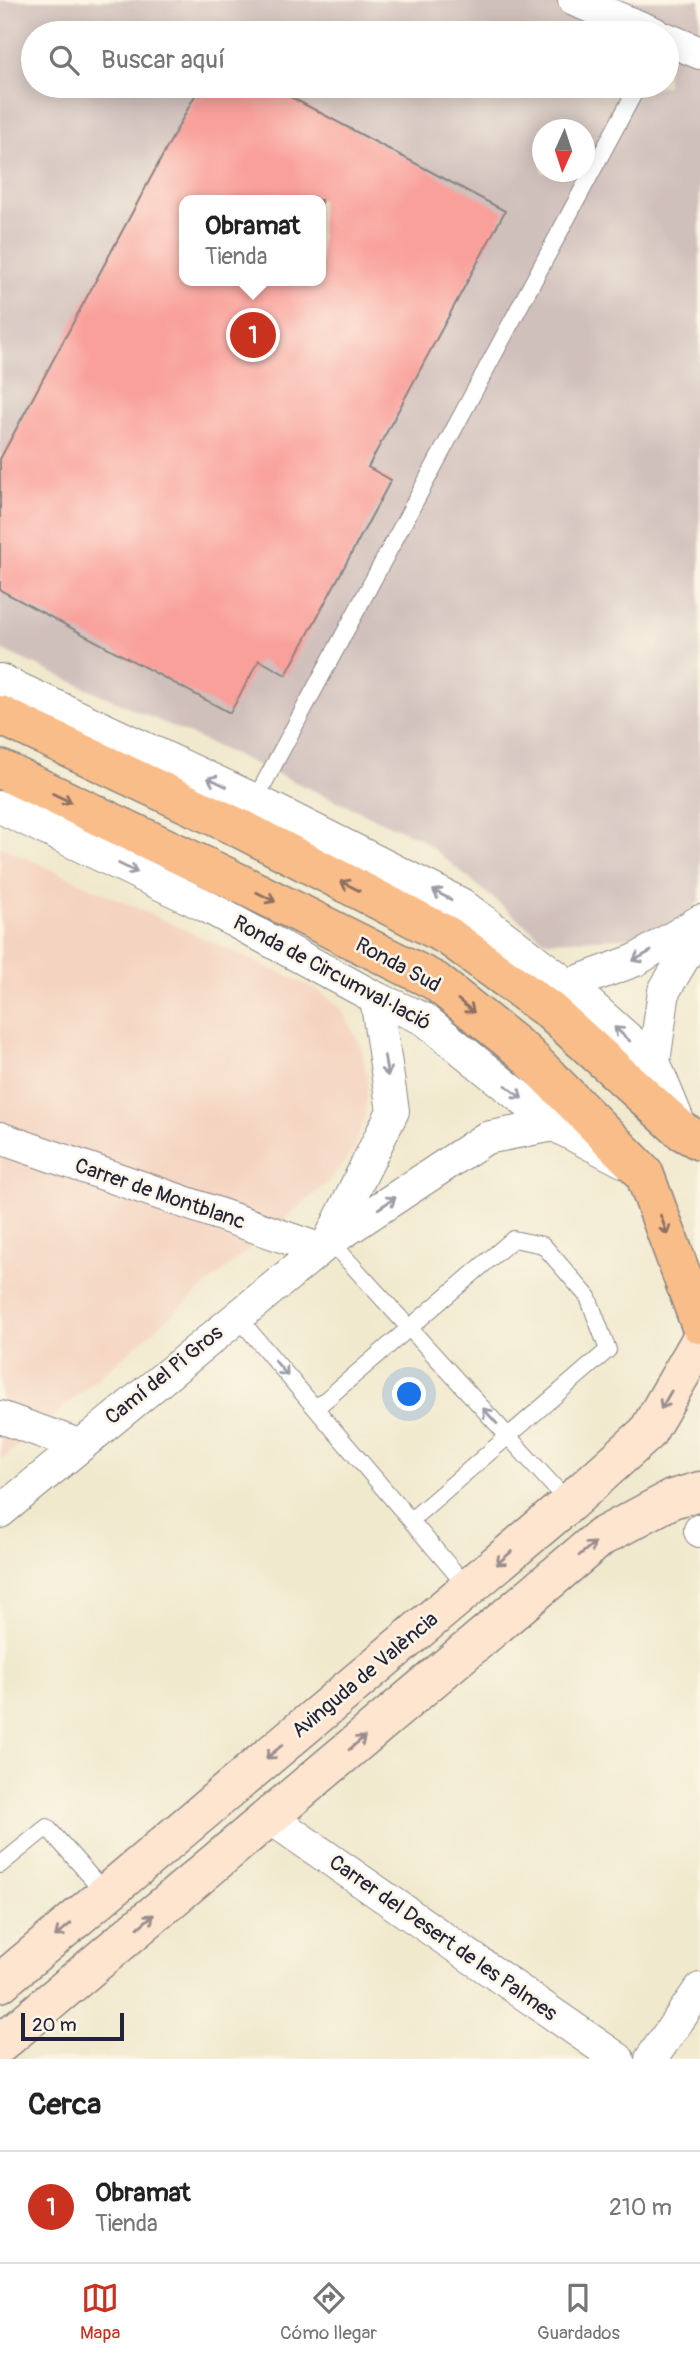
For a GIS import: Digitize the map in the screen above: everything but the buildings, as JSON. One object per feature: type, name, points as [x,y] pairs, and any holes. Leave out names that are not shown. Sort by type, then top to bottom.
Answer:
[{"type":"main road","points":[[0,715],[241,830],[448,936],[550,1011],[691,1136]]},
{"type":"main road","name":"Ronda Sud","points":[[0,769],[221,874],[435,981],[524,1052],[644,1172],[700,1325]]},
{"type":"main road","name":"Avinguda de València","points":[[0,1983],[569,1503],[647,1433],[700,1341]]},
{"type":"main road","points":[[0,2044],[601,1537],[672,1499],[700,1490]]},
{"type":"street","points":[[590,3],[628,21]]},
{"type":"street","points":[[679,44],[700,52]]},
{"type":"street","points":[[0,680],[255,800],[461,904],[568,985],[654,1062],[691,1136]]},
{"type":"street","name":"Ronda de Circumval·lació","points":[[0,807],[206,906],[376,998],[424,1019],[554,1125],[644,1172]]},
{"type":"street","points":[[568,985],[636,960],[700,920]]},
{"type":"street","points":[[654,1062],[664,991],[700,930]]},
{"type":"street","name":"Camí del Pi Gros","points":[[325,1245],[393,1111],[376,998]]},
{"type":"street","name":"Camí del Pi Gros","points":[[0,1512],[325,1245],[486,1138],[554,1125]]},
{"type":"street","name":"Carrer de Montblanc","points":[[0,1138],[325,1245]]},
{"type":"street","points":[[0,1417],[79,1445]]},
{"type":"street","name":"Carrer del Desert de les Palmes","points":[[269,1817],[618,2059]]},
{"type":"street","points":[[651,2059],[700,1989]]},
{"type":"lane","points":[[255,800],[632,98]]},
{"type":"lane","points":[[316,1408],[513,1239],[543,1245],[588,1297],[608,1349],[411,1520]]},
{"type":"lane","points":[[325,1245],[409,1328],[569,1503]]},
{"type":"lane","points":[[237,1316],[468,1588]]},
{"type":"lane","points":[[0,1865],[47,1827],[106,1894]]},
{"type":"shaded area","points":[[0,0],[700,0],[700,900],[665,936],[545,941],[421,839],[0,649]]},
{"type":"shaded area","points":[[0,846],[318,990],[341,1009],[362,1048],[368,1087],[365,1115],[353,1152],[327,1183],[0,1461]]},
{"type":"place","name":"Obramat","points":[[253,335]]}]
